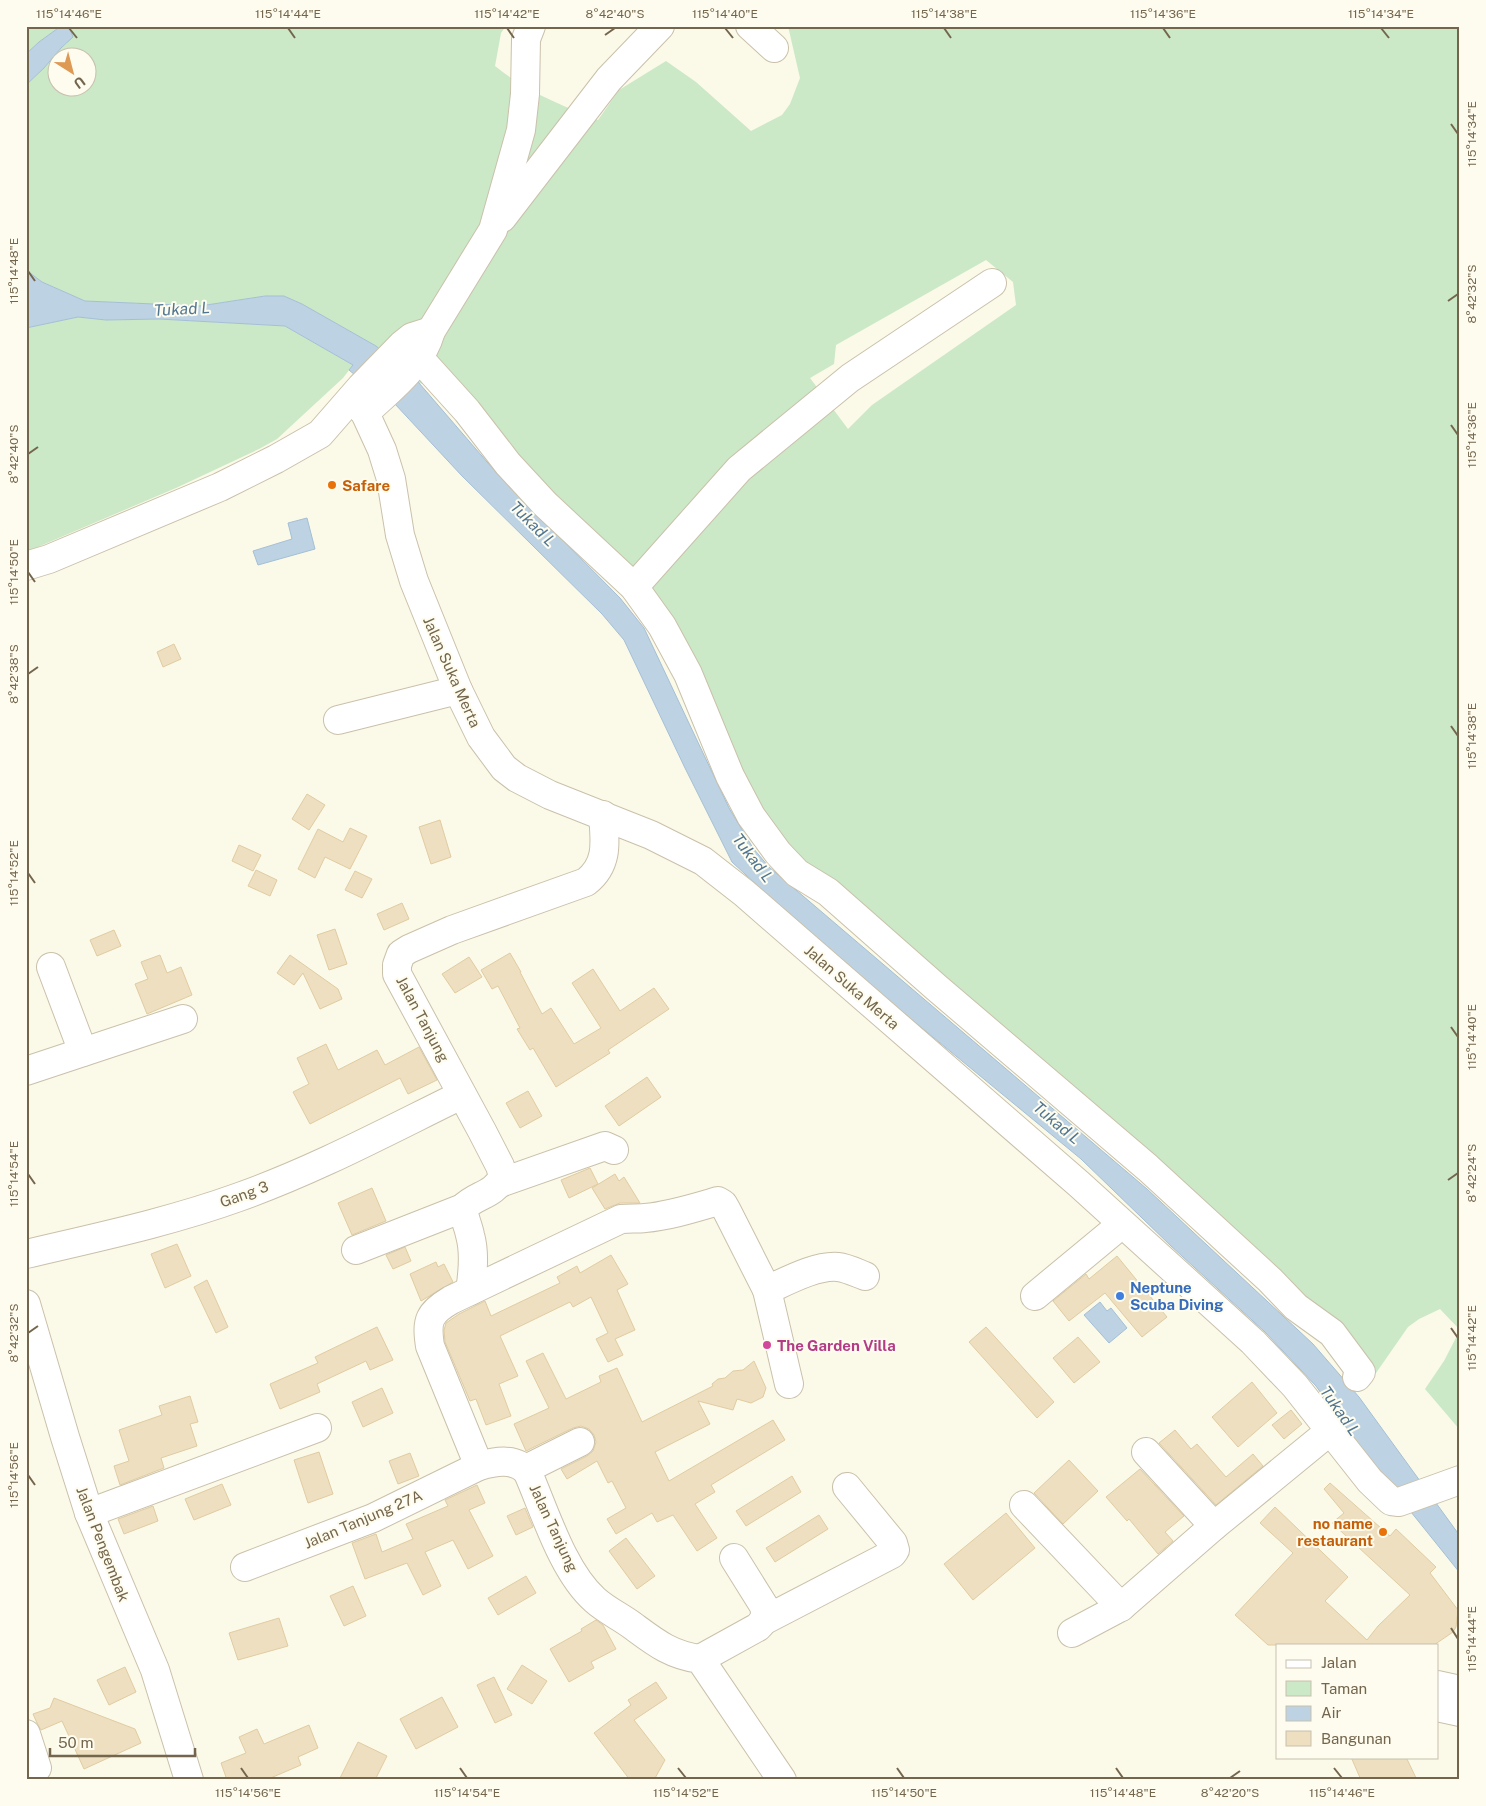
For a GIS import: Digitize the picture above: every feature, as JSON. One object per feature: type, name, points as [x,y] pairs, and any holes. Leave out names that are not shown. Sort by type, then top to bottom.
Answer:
[{"type":"street","points":[[494,230],[521,130],[526,39],[531,26]]},
{"type":"street","points":[[26,566],[49,559],[203,494],[276,459],[320,434],[364,400],[427,345],[431,331],[494,230],[608,80],[660,26]]},
{"type":"street","points":[[750,26],[774,48]]},
{"type":"street","points":[[634,587],[739,470],[850,378],[992,283]]},
{"type":"street","points":[[409,360],[467,411],[508,464],[545,504],[634,587],[662,626],[688,674],[730,776],[751,816],[778,853],[797,873],[828,892],[1148,1168],[1270,1280],[1296,1307],[1332,1332],[1361,1372],[1357,1377]]},
{"type":"street","name":"Jalan Suka Merta","points":[[364,400],[391,479],[400,535],[414,581],[458,690],[481,737],[504,768],[517,778],[550,795],[669,843],[703,861],[722,876],[1079,1184],[1253,1342],[1295,1386],[1370,1481],[1391,1501],[1399,1502],[1452,1482]]},
{"type":"street","points":[[338,720],[458,690]]},
{"type":"street","name":"Jalan Tanjung","points":[[500,1183],[503,1176],[500,1166],[398,974],[397,965],[401,954],[426,940],[586,882],[595,875],[602,864],[605,842],[603,815]]},
{"type":"street","points":[[51,967],[83,1052]]},
{"type":"street","points":[[26,1071],[183,1019]]},
{"type":"street","name":"Gang 3","points":[[26,1254],[161,1222],[239,1197],[337,1156],[449,1101]]},
{"type":"street","points":[[356,1250],[463,1208],[500,1183],[605,1146],[614,1150]]},
{"type":"street","points":[[479,1466],[430,1346],[427,1328],[430,1317],[439,1307],[470,1291],[622,1219],[644,1218],[671,1213],[718,1201],[722,1204],[767,1290],[789,1384]]},
{"type":"street","points":[[463,1208],[473,1248],[473,1270],[470,1291]]},
{"type":"street","points":[[1035,1296],[1122,1224]]},
{"type":"street","points":[[767,1290],[793,1278],[826,1268],[838,1267],[865,1276]]},
{"type":"street","name":"Jalan Pengembak","points":[[28,1313],[89,1513],[155,1670],[189,1780]]},
{"type":"street","points":[[89,1513],[318,1428]]},
{"type":"street","points":[[1072,1633],[1121,1607],[1214,1526],[1330,1430]]},
{"type":"street","points":[[526,1469],[580,1442]]},
{"type":"street","points":[[1146,1452],[1214,1526]]},
{"type":"street","name":"Jalan Tanjung","points":[[479,1466],[506,1461],[521,1465],[526,1469],[557,1542],[581,1584],[596,1601],[619,1615],[664,1648],[683,1657],[700,1659]]},
{"type":"street","name":"Jalan Tanjung 27A","points":[[246,1567],[374,1518],[479,1466]]},
{"type":"street","points":[[782,1780],[700,1659],[764,1622],[892,1554],[895,1550],[893,1543],[847,1487]]},
{"type":"street","points":[[1024,1504],[1121,1607]]},
{"type":"street","points":[[734,1558],[764,1606],[766,1614],[764,1622]]},
{"type":"street","points":[[1438,1685],[1460,1690]]},
{"type":"street","points":[[1438,1707],[1460,1712]]},
{"type":"street","points":[[26,1734],[37,1768]]},
{"type":"green space","points":[[26,26],[61,26],[26,54]]},
{"type":"green space","points":[[64,26],[506,26],[501,33],[495,66],[531,90],[571,109],[598,120],[619,90],[666,61],[696,82],[751,131],[782,115],[790,104],[800,78],[788,26],[1460,26],[1460,1330],[1440,1309],[1419,1319],[1408,1327],[1376,1373],[1360,1349],[1325,1314],[805,864],[787,845],[761,810],[741,772],[698,669],[430,386],[419,383],[376,346],[302,304],[284,296],[265,296],[200,306],[85,301],[42,282],[26,270],[26,85],[48,63],[48,98],[98,98],[98,48],[61,48],[67,43],[69,27]],"holes":[[[986,260],[1013,282],[1016,305],[872,405],[848,429],[810,378],[834,364],[836,345]]]},
{"type":"green space","points":[[78,317],[106,320],[159,319],[285,326],[353,365],[343,378],[277,439],[176,488],[26,552],[26,328]]},
{"type":"green space","points":[[1460,1330],[1460,1430],[1425,1389],[1444,1361]]},
{"type":"water","points":[[61,26],[69,27],[73,37],[61,48],[48,48],[48,63],[26,85],[26,54]]},
{"type":"water","name":"Tukad L","points":[[26,270],[42,282],[85,301],[200,306],[265,296],[284,296],[302,304],[376,346],[419,383],[500,477],[620,598],[644,628],[729,808],[753,848],[769,867],[1147,1189],[1313,1344],[1359,1397],[1460,1536],[1460,1573],[1362,1451],[1316,1386],[1265,1332],[1171,1246],[1081,1159],[826,949],[732,862],[624,640],[602,614],[462,476],[394,403],[374,391],[349,370],[353,365],[285,326],[159,319],[106,320],[78,317],[26,328]]},
{"type":"water","points":[[307,518],[315,549],[258,565],[253,551],[292,539],[288,523]]},
{"type":"water","points":[[1100,1302],[1107,1311],[1111,1308],[1127,1328],[1109,1343],[1084,1315]]},
{"type":"building","points":[[174,644],[181,659],[163,667],[157,652]]},
{"type":"building","points":[[307,794],[325,805],[309,830],[292,819]]},
{"type":"building","points":[[440,820],[451,857],[431,864],[419,827]]},
{"type":"building","points":[[350,828],[367,836],[350,869],[325,857],[315,878],[298,869],[318,829],[343,842]]},
{"type":"building","points":[[239,845],[261,855],[253,871],[232,861]]},
{"type":"building","points":[[256,870],[277,880],[270,896],[248,886]]},
{"type":"building","points":[[355,871],[372,879],[362,898],[345,890]]},
{"type":"building","points":[[402,903],[409,919],[384,930],[377,914]]},
{"type":"building","points":[[335,929],[347,964],[329,970],[317,935]]},
{"type":"building","points":[[114,930],[121,946],[97,956],[90,940]]},
{"type":"building","points":[[510,953],[542,1014],[551,1008],[574,1044],[601,1028],[572,983],[593,969],[620,1011],[654,988],[669,1009],[608,1050],[610,1053],[556,1087],[533,1048],[530,1050],[517,1029],[520,1028],[498,986],[492,989],[481,970]]},
{"type":"building","points":[[160,955],[167,973],[181,967],[192,995],[147,1014],[135,984],[148,979],[141,962]]},
{"type":"building","points":[[290,955],[338,989],[342,999],[320,1009],[303,973],[294,985],[277,973]]},
{"type":"building","points":[[469,957],[482,977],[455,993],[442,974]]},
{"type":"building","points":[[326,1044],[338,1070],[377,1050],[385,1065],[419,1047],[437,1080],[408,1094],[400,1078],[310,1124],[293,1092],[309,1084],[297,1058]]},
{"type":"building","points":[[647,1077],[661,1097],[619,1126],[605,1106]]},
{"type":"building","points":[[528,1091],[542,1116],[520,1128],[506,1103]]},
{"type":"building","points":[[590,1168],[598,1184],[569,1198],[561,1180]]},
{"type":"building","points":[[615,1174],[619,1181],[624,1177],[640,1203],[620,1203],[605,1209],[592,1188]]},
{"type":"building","points":[[372,1188],[386,1221],[352,1235],[338,1203]]},
{"type":"building","points":[[177,1244],[191,1276],[165,1288],[151,1254]]},
{"type":"building","points":[[405,1247],[411,1261],[393,1269],[386,1255]]},
{"type":"building","points":[[611,1255],[628,1284],[617,1290],[635,1330],[615,1339],[623,1355],[608,1362],[596,1339],[608,1333],[591,1297],[573,1307],[570,1302],[500,1336],[518,1376],[499,1384],[511,1416],[486,1425],[476,1399],[470,1401],[445,1342],[444,1330],[446,1323],[485,1301],[491,1316],[560,1283],[557,1277],[577,1266],[580,1273]]},
{"type":"building","points":[[1117,1256],[1167,1317],[1142,1337],[1105,1293],[1069,1321],[1053,1301],[1086,1274],[1089,1279]]},
{"type":"building","points":[[436,1262],[438,1267],[444,1264],[453,1282],[421,1301],[410,1274]]},
{"type":"building","points":[[207,1280],[228,1327],[216,1333],[194,1287]]},
{"type":"building","points":[[377,1327],[393,1360],[370,1370],[366,1361],[317,1384],[320,1392],[280,1409],[270,1384],[318,1363],[315,1357]]},
{"type":"building","points":[[986,1327],[1054,1402],[1037,1418],[969,1342]]},
{"type":"building","points":[[1078,1337],[1100,1362],[1074,1383],[1053,1358]]},
{"type":"building","points":[[543,1353],[566,1399],[601,1382],[599,1376],[617,1368],[642,1422],[713,1386],[712,1384],[718,1379],[725,1378],[733,1371],[743,1370],[754,1361],[766,1388],[763,1397],[751,1403],[737,1399],[733,1410],[698,1401],[710,1424],[655,1452],[669,1481],[773,1420],[785,1440],[711,1485],[715,1492],[695,1504],[717,1538],[697,1551],[673,1515],[657,1522],[652,1513],[616,1534],[607,1519],[626,1508],[612,1481],[608,1483],[597,1461],[567,1479],[561,1469],[593,1451],[596,1442],[594,1435],[589,1429],[581,1426],[573,1428],[526,1451],[514,1424],[549,1408],[526,1361]]},
{"type":"building","points":[[1252,1382],[1277,1413],[1238,1447],[1212,1417]]},
{"type":"building","points":[[382,1388],[393,1413],[363,1427],[352,1402]]},
{"type":"building","points":[[190,1396],[198,1422],[190,1424],[197,1446],[161,1458],[164,1468],[120,1485],[114,1466],[129,1461],[119,1430],[162,1415],[159,1406]]},
{"type":"building","points":[[1291,1410],[1302,1424],[1284,1439],[1272,1425]]},
{"type":"building","points":[[1175,1430],[1191,1449],[1197,1444],[1226,1477],[1253,1454],[1263,1466],[1216,1505],[1159,1443]]},
{"type":"building","points":[[319,1452],[333,1494],[308,1503],[294,1460]]},
{"type":"building","points":[[410,1453],[419,1476],[398,1484],[389,1461]]},
{"type":"building","points":[[1069,1460],[1098,1491],[1063,1524],[1034,1493]]},
{"type":"building","points":[[1140,1469],[1184,1516],[1165,1532],[1173,1541],[1158,1554],[1129,1519],[1127,1521],[1106,1497]]},
{"type":"building","points":[[792,1476],[801,1492],[746,1526],[736,1511]]},
{"type":"building","points":[[1330,1483],[1390,1536],[1396,1529],[1436,1567],[1430,1573],[1458,1610],[1456,1627],[1453,1632],[1435,1644],[1268,1645],[1235,1615],[1293,1553],[1260,1523],[1275,1507],[1348,1577],[1325,1601],[1367,1640],[1378,1626],[1410,1595],[1332,1523],[1344,1513],[1324,1489]]},
{"type":"building","points":[[222,1484],[231,1505],[194,1520],[185,1499]]},
{"type":"building","points":[[477,1485],[485,1503],[469,1510],[493,1556],[468,1569],[453,1540],[425,1552],[441,1586],[423,1595],[407,1563],[365,1579],[352,1543],[376,1534],[382,1552],[413,1539],[406,1524],[448,1506],[445,1500]]},
{"type":"building","points":[[153,1506],[158,1521],[124,1534],[118,1519]]},
{"type":"building","points":[[525,1508],[533,1527],[516,1535],[507,1516]]},
{"type":"building","points":[[1006,1513],[1035,1548],[973,1600],[944,1564]]},
{"type":"building","points":[[819,1515],[828,1529],[775,1562],[766,1548]]},
{"type":"building","points":[[626,1538],[655,1576],[637,1589],[609,1551]]},
{"type":"building","points":[[526,1576],[536,1593],[498,1615],[488,1598]]},
{"type":"building","points":[[353,1586],[366,1616],[344,1626],[330,1596]]},
{"type":"building","points":[[279,1618],[288,1646],[238,1660],[229,1633]]},
{"type":"building","points":[[596,1620],[603,1625],[616,1649],[591,1662],[594,1668],[569,1682],[550,1649],[582,1631],[581,1629]]},
{"type":"building","points":[[522,1665],[547,1681],[532,1704],[507,1689]]},
{"type":"building","points":[[125,1667],[136,1692],[109,1705],[97,1680]]},
{"type":"building","points":[[494,1677],[512,1715],[495,1723],[477,1685]]},
{"type":"building","points":[[656,1682],[667,1698],[634,1720],[665,1760],[654,1780],[630,1780],[594,1733],[631,1705],[628,1700]]},
{"type":"building","points":[[442,1697],[458,1727],[416,1749],[400,1719]]},
{"type":"building","points":[[54,1698],[135,1729],[141,1743],[84,1769],[62,1721],[41,1730],[33,1714],[50,1708]]},
{"type":"building","points":[[309,1725],[318,1748],[298,1757],[301,1765],[266,1780],[227,1780],[221,1763],[246,1753],[239,1737],[257,1729],[264,1744]]},
{"type":"building","points":[[358,1742],[387,1756],[375,1780],[339,1780]]},
{"type":"building","points":[[1351,1758],[1406,1758],[1417,1780],[1361,1780]]},
{"type":"place","name":"Safare","points":[[332,485]]},
{"type":"place","name":"Neptune Scuba Diving","points":[[1120,1296]]},
{"type":"place","name":"The Garden Villa","points":[[767,1345]]},
{"type":"place","name":"no name restaurant","points":[[1383,1532]]}]
